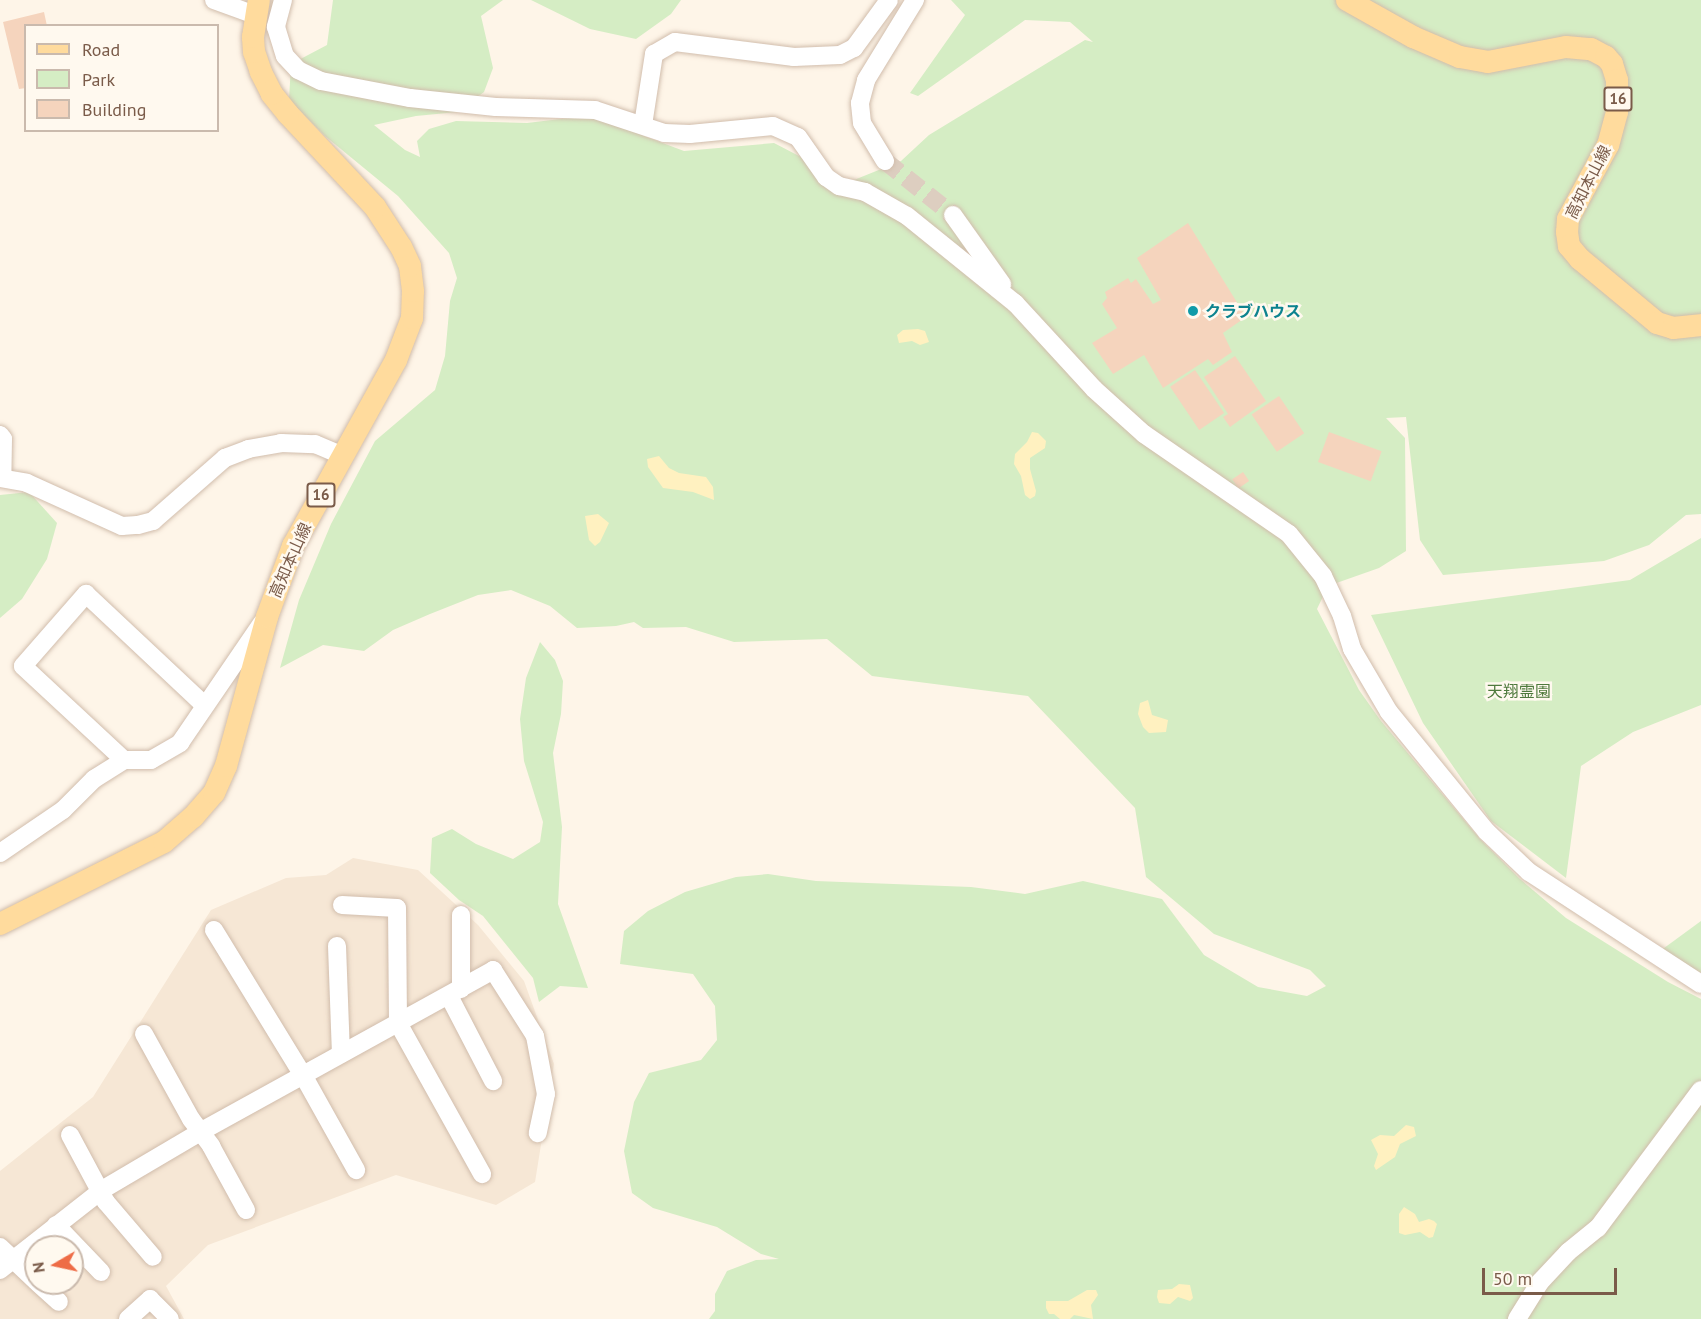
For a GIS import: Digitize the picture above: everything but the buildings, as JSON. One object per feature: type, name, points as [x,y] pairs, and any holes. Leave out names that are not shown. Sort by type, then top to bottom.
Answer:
[{"type":"main road","name":"高知本山線","points":[[1347,0],[1441,50],[1479,61],[1497,61],[1566,47],[1591,49],[1606,57],[1612,64],[1617,80],[1617,112],[1608,145],[1568,219],[1569,246],[1580,259],[1658,323],[1673,328],[1701,325]]},
{"type":"main road","name":"高知本山線","points":[[0,924],[164,842],[214,794],[226,766],[267,617],[293,546],[396,360],[411,318],[413,291],[410,266],[401,247],[375,207],[272,94],[254,52],[257,8]]},
{"type":"street","points":[[214,0],[257,8]]},
{"type":"street","points":[[284,0],[276,27],[285,56],[298,70],[321,81],[360,91],[485,106],[595,110],[664,133],[690,134],[773,126],[798,137],[826,177],[839,186],[865,192],[908,216],[1015,303]]},
{"type":"street","points":[[643,125],[654,54],[675,42],[794,57],[840,55],[854,48],[889,0]]},
{"type":"street","points":[[885,161],[862,123],[860,103],[866,80],[915,0]]},
{"type":"street","points":[[953,215],[1015,303],[1094,389],[1144,434],[1289,534],[1323,576],[1342,616],[1352,649],[1389,712],[1487,832],[1529,872],[1701,984]]},
{"type":"street","points":[[0,435],[3,439],[1,478],[27,483],[122,526],[153,521],[225,458],[248,449],[281,443],[315,444],[343,456]]},
{"type":"street","points":[[124,760],[23,666],[86,594],[204,705]]},
{"type":"street","points":[[0,853],[63,810],[94,779],[124,760],[151,760],[180,743],[204,705],[267,617]]},
{"type":"street","points":[[342,905],[397,908],[398,1023],[482,1174]]},
{"type":"street","points":[[461,915],[455,992],[493,1081]]},
{"type":"street","points":[[214,930],[303,1075],[356,1170]]},
{"type":"street","points":[[337,946],[341,1054]]},
{"type":"street","points":[[24,1273],[4,1258],[56,1225],[102,1190],[200,1132],[493,970],[535,1036],[546,1094],[538,1133]]},
{"type":"street","points":[[144,1034],[200,1132],[211,1146],[246,1210]]},
{"type":"street","points":[[1517,1319],[1540,1282],[1568,1252],[1598,1228],[1701,1090]]},
{"type":"street","points":[[70,1135],[102,1190],[106,1202],[153,1257]]},
{"type":"street","points":[[56,1225],[101,1272]]},
{"type":"street","points":[[51,1295],[59,1302]]},
{"type":"street","points":[[128,1319],[150,1299],[170,1319]]},
{"type":"shaded area","points":[[353,858],[418,870],[478,925],[524,981],[554,1064],[535,1182],[496,1205],[396,1175],[208,1245],[166,1286],[184,1319],[0,1319],[0,1171],[93,1097],[211,910],[286,878],[326,875]]},
{"type":"green space","points":[[333,0],[503,0],[481,16],[493,68],[484,92],[457,112],[416,116],[374,125],[405,150],[420,157],[417,141],[429,129],[456,121],[527,123],[602,114],[644,136],[684,151],[774,143],[849,182],[901,161],[929,135],[1085,40],[1093,42],[1070,22],[1025,20],[918,96],[910,93],[965,15],[951,0],[1701,0],[1701,514],[1686,515],[1649,545],[1604,561],[1443,575],[1420,540],[1406,417],[1386,418],[1405,438],[1406,551],[1379,568],[1328,586],[1317,609],[1359,690],[1381,721],[1480,839],[1520,879],[1566,918],[1668,982],[1701,999],[1701,1319],[709,1319],[715,1311],[715,1294],[727,1271],[756,1260],[779,1259],[761,1254],[717,1227],[653,1208],[632,1193],[624,1151],[634,1102],[649,1073],[701,1060],[717,1040],[715,1006],[693,974],[620,964],[624,931],[648,911],[685,892],[736,877],[768,874],[816,881],[971,887],[1025,894],[1083,881],[1162,899],[1204,955],[1258,987],[1307,996],[1326,986],[1310,970],[1214,934],[1146,877],[1135,808],[1028,696],[872,676],[827,639],[734,642],[686,627],[643,628],[634,622],[616,626],[577,628],[550,606],[511,590],[478,595],[430,614],[393,630],[364,651],[323,645],[280,668],[299,600],[331,524],[375,441],[435,390],[445,356],[450,301],[457,278],[449,253],[398,196],[325,136],[289,100],[291,64],[327,45]]},
{"type":"green space","points":[[531,0],[681,0],[671,14],[636,39],[590,29]]},
{"type":"green space","points":[[29,492],[57,523],[47,559],[22,599],[0,618],[0,495]]},
{"type":"green space","name":"天翔霊園","points":[[1701,538],[1701,705],[1633,732],[1581,766],[1566,878],[1491,821],[1423,723],[1371,615],[1630,580]]},
{"type":"green space","points":[[540,642],[555,660],[563,681],[561,714],[553,753],[562,827],[558,904],[588,988],[560,986],[539,1002],[533,978],[483,916],[459,900],[430,873],[432,838],[452,829],[476,844],[513,859],[540,842],[543,822],[524,761],[520,719],[526,678]]},
{"type":"green space","points":[[1701,921],[1701,973],[1660,951]]},
{"type":"sand","points":[[903,330],[925,331],[929,342],[920,345],[912,341],[899,343],[897,335]]},
{"type":"sand","points":[[1032,432],[1038,433],[1046,441],[1045,448],[1030,458],[1030,469],[1036,491],[1035,496],[1030,499],[1025,495],[1021,476],[1014,464],[1015,454],[1027,442]]},
{"type":"sand","points":[[659,456],[669,468],[679,473],[706,477],[713,487],[714,500],[693,492],[663,488],[648,467],[647,459]]},
{"type":"sand","points":[[598,514],[609,523],[600,542],[595,546],[589,540],[585,516]]},
{"type":"sand","points":[[1148,700],[1152,715],[1168,720],[1166,732],[1149,733],[1143,727],[1138,714],[1140,703]]},
{"type":"sand","points":[[1406,1125],[1414,1127],[1416,1136],[1400,1144],[1395,1157],[1376,1170],[1374,1166],[1378,1154],[1371,1140],[1380,1135],[1394,1136]]},
{"type":"sand","points":[[1404,1207],[1415,1214],[1419,1222],[1429,1219],[1437,1224],[1433,1237],[1429,1238],[1420,1232],[1405,1235],[1399,1233],[1399,1214]]},
{"type":"sand","points":[[1179,1284],[1190,1285],[1193,1298],[1190,1301],[1178,1297],[1170,1304],[1159,1303],[1158,1290],[1172,1289]]},
{"type":"sand","points":[[1087,1290],[1096,1290],[1098,1295],[1091,1305],[1093,1319],[1074,1315],[1070,1319],[1060,1319],[1054,1314],[1049,1314],[1046,1301],[1068,1301]]},
{"type":"tunnel","points":[[885,161],[953,215]]},
{"type":"place","name":"クラブハウス","points":[[1193,311]]}]
